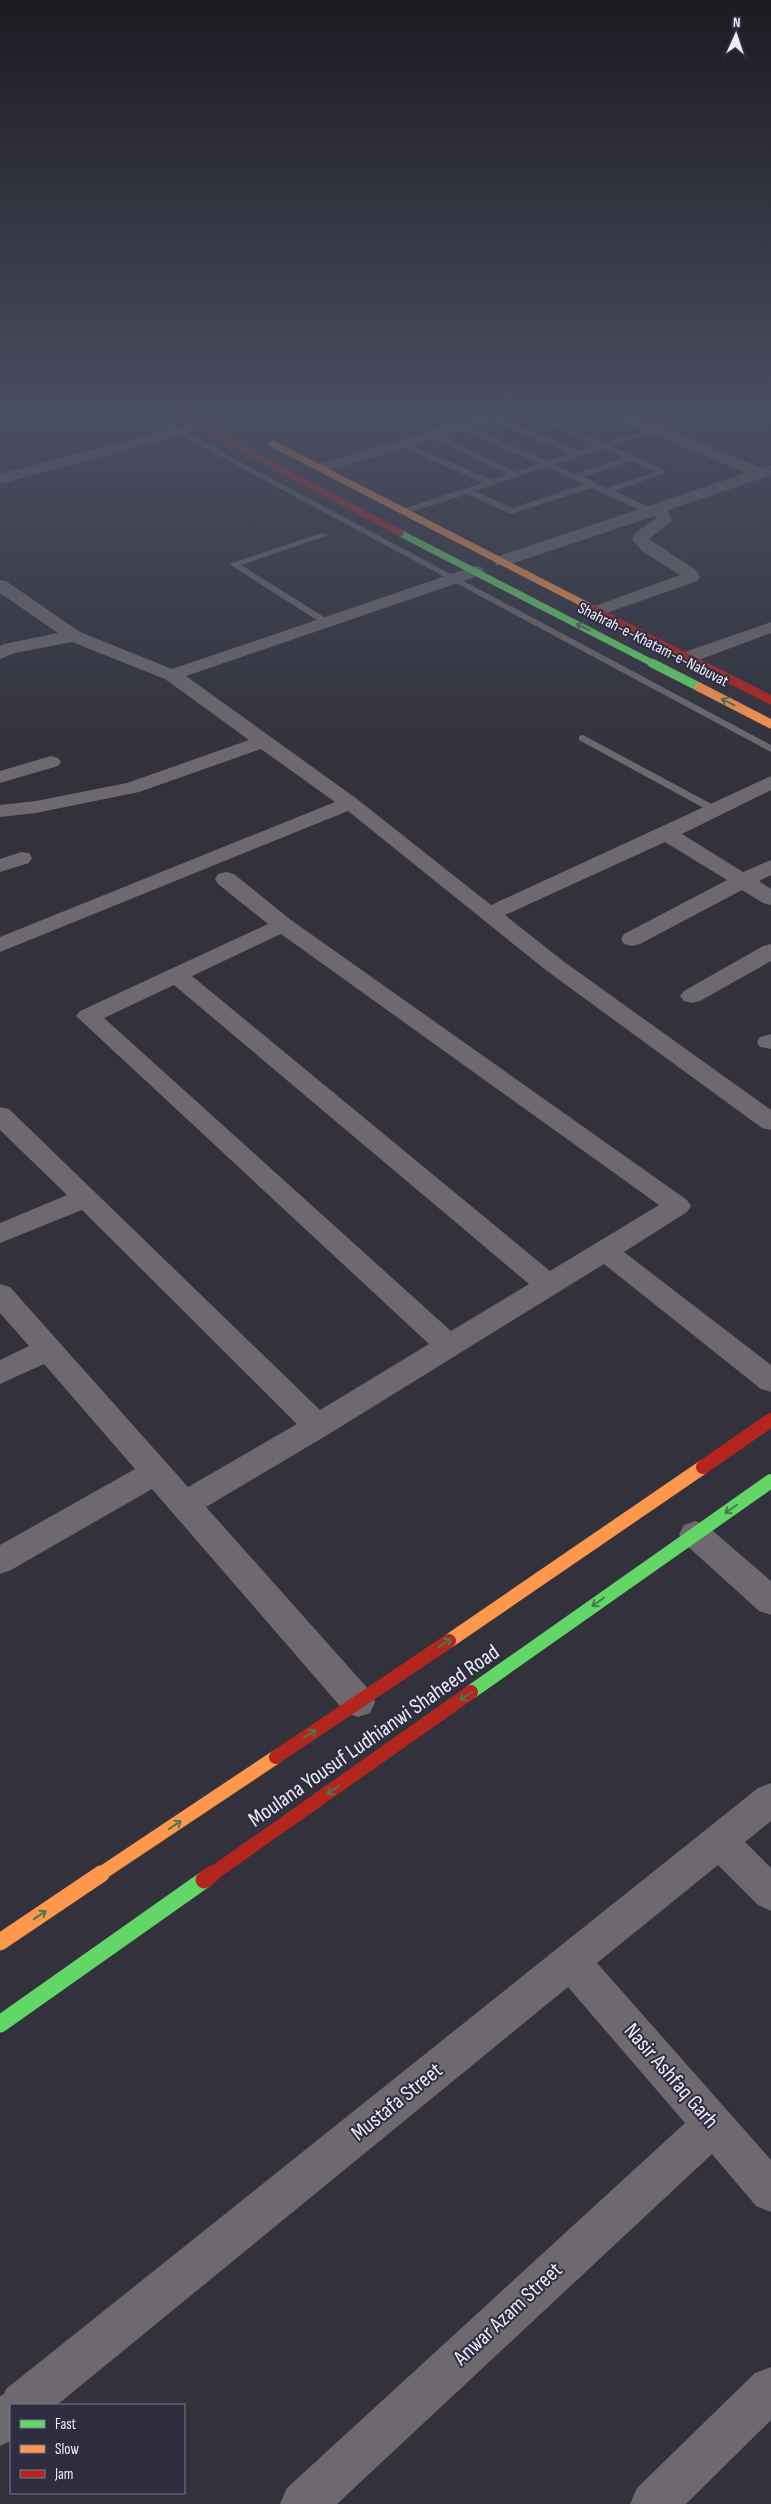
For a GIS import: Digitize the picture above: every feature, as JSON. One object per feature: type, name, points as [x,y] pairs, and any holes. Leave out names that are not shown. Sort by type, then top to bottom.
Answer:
[{"type":"main road","name":"Shahrah-e-Khatam-e-Nabuvat","points":[[398,530],[771,724]]},
{"type":"main road","name":"Shahrah-e-Khatam-e-Nabuvat","points":[[441,530],[771,700]]},
{"type":"main road","name":"Moulana Yousuf Ludhianwi Shaheed Road","points":[[0,1942],[358,1702],[771,1420]]},
{"type":"main road","name":"Moulana Yousuf Ludhianwi Shaheed Road","points":[[0,2024],[771,1481]]},
{"type":"street","points":[[502,561],[592,530]]},
{"type":"street","points":[[598,611],[691,577],[690,574],[640,540],[642,536],[651,530]]},
{"type":"street","points":[[172,675],[475,571]]},
{"type":"street","points":[[0,585],[74,636],[172,675],[350,803],[488,914],[587,989],[771,1122]]},
{"type":"street","points":[[10,608],[29,604]]},
{"type":"street","points":[[689,657],[771,627]]},
{"type":"street","points":[[0,652],[10,648],[74,636]]},
{"type":"street","points":[[0,811],[36,807],[132,788],[264,741]]},
{"type":"street","points":[[0,777],[51,762]]},
{"type":"street","points":[[488,914],[534,896],[771,782]]},
{"type":"street","points":[[0,945],[350,803]]},
{"type":"street","points":[[666,834],[771,898]]},
{"type":"street","points":[[0,866],[21,858]]},
{"type":"street","points":[[632,939],[771,866]]},
{"type":"street","points":[[183,1505],[318,1426],[678,1206],[283,925],[226,879]]},
{"type":"street","points":[[283,925],[88,1016],[449,1346]]},
{"type":"street","points":[[692,996],[771,951]]},
{"type":"street","points":[[176,975],[548,1285]]},
{"type":"street","points":[[2,1121],[86,1198],[318,1426]]},
{"type":"street","points":[[0,1234],[86,1198]]},
{"type":"street","points":[[605,1251],[771,1381]]},
{"type":"street","points":[[0,1294],[183,1505],[358,1702]]},
{"type":"street","points":[[0,1373],[48,1348]]},
{"type":"street","points":[[0,1561],[156,1472]]},
{"type":"street","points":[[695,1534],[771,1601]]},
{"type":"street","name":"Mustafa Street","points":[[23,2404],[771,1799]]},
{"type":"street","points":[[719,1841],[771,1893]]},
{"type":"street","name":"Nasir Ashfaq Garh","points":[[570,1962],[771,2191]]},
{"type":"street","name":"Аnwar Azam Street","points":[[302,2504],[712,2124]]},
{"type":"street","points":[[653,2504],[771,2389]]},
{"type":"street","points":[[0,2423],[10,2415]]},
{"type":"lane","points":[[363,530],[771,749]]},
{"type":"lane","points":[[324,535],[234,564],[326,622]]},
{"type":"lane","points":[[583,738],[715,810]]},
{"type":"traffic: fast","points":[[400,533],[699,687]]},
{"type":"traffic: fast","points":[[471,1692],[771,1481]]},
{"type":"traffic: fast","points":[[0,2024],[204,1880]]},
{"type":"traffic: slow","points":[[440,530],[592,608]]},
{"type":"traffic: slow","points":[[699,687],[771,724]]},
{"type":"traffic: slow","points":[[449,1641],[703,1467]]},
{"type":"traffic: slow","points":[[0,1942],[276,1757]]},
{"type":"traffic: jam","points":[[394,530],[400,533]]},
{"type":"traffic: jam","points":[[592,608],[771,700]]},
{"type":"traffic: jam","points":[[703,1467],[771,1420]]},
{"type":"traffic: jam","points":[[276,1757],[449,1641]]},
{"type":"traffic: jam","points":[[204,1880],[471,1692]]}]
